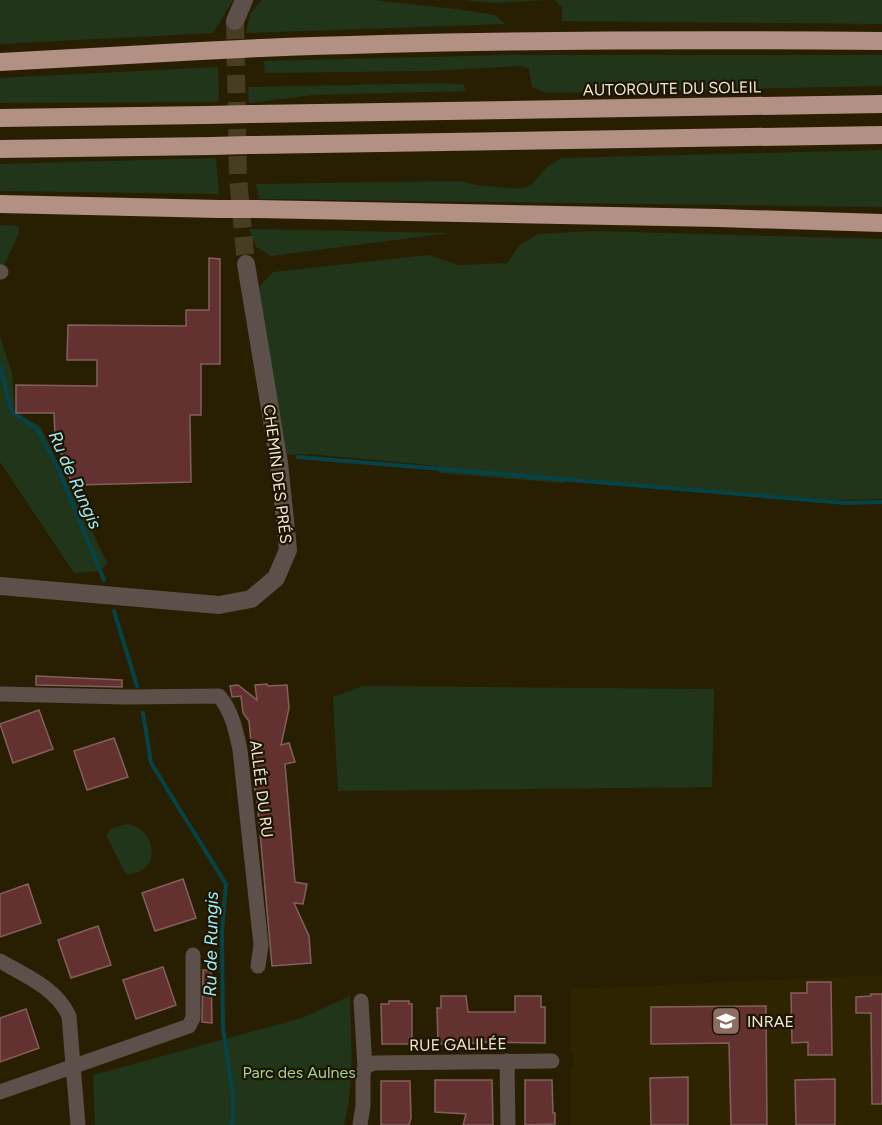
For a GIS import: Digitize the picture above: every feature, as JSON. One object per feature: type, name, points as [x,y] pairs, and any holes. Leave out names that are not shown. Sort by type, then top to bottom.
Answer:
[{"type":"highway","points":[[0,62],[392,43],[558,40],[882,40]]},
{"type":"highway","name":"AUTOROUTE DU SOLEIL","points":[[0,118],[882,104]]},
{"type":"highway","points":[[0,149],[882,135]]},
{"type":"highway","points":[[0,204],[882,223]]},
{"type":"street","points":[[235,21],[244,0]]},
{"type":"street","name":"CHEMIN DES PRÉS","points":[[0,586],[219,605],[251,598],[276,578],[288,550],[279,464],[246,264]]},
{"type":"street","name":"ALLÉE DU RU","points":[[0,694],[126,698],[219,696],[225,702],[233,721],[240,750],[261,945],[258,966]]},
{"type":"street","points":[[0,1092],[189,1026],[194,1018],[193,955]]},
{"type":"street","points":[[0,961],[54,995],[69,1016],[78,1125]]},
{"type":"street","points":[[360,1125],[365,1067],[361,1001]]},
{"type":"street","points":[[507,1061],[508,1125]]},
{"type":"street","name":"RUE GALILÉE","points":[[365,1067],[374,1063],[552,1061]]},
{"type":"shaded area","name":"INRAE","points":[[882,975],[882,1125],[570,1125],[570,1069],[574,1068],[573,1053],[570,1052],[570,989]]},
{"type":"green space","points":[[0,0],[233,0],[213,33],[0,44]]},
{"type":"green space","points":[[262,0],[372,0],[495,15],[505,24],[246,33],[250,14]]},
{"type":"green space","points":[[464,0],[550,0],[490,3]]},
{"type":"green space","points":[[555,0],[882,0],[882,24],[562,21],[562,7]]},
{"type":"green space","points":[[509,55],[882,55],[882,86],[546,93],[532,87],[529,69],[521,66],[429,71],[265,73],[264,61]]},
{"type":"green space","points":[[218,67],[219,102],[0,103],[0,78]]},
{"type":"green space","points":[[445,83],[464,85],[466,91],[313,95],[249,103],[248,87]]},
{"type":"green space","points":[[882,150],[882,207],[259,199],[256,184],[460,181],[476,185],[520,189],[531,185],[547,167],[562,158]]},
{"type":"green space","points":[[216,158],[219,194],[0,191],[0,164]]},
{"type":"green space","points":[[0,225],[19,226],[19,233],[0,274]]},
{"type":"green space","points":[[249,229],[450,233],[271,256],[256,247]]},
{"type":"green space","points":[[594,231],[882,239],[882,499],[833,500],[565,478],[564,483],[439,473],[438,466],[311,454],[287,455],[258,288],[273,272],[428,255],[459,265],[507,263],[520,245],[538,234]]},
{"type":"green space","points":[[0,336],[12,374],[15,413],[40,426],[108,564],[98,571],[74,573],[0,462]]},
{"type":"green space","points":[[363,686],[714,689],[712,787],[338,791],[333,697]]},
{"type":"green space","points":[[128,824],[138,828],[146,835],[152,852],[145,868],[126,874],[106,835],[112,828]]},
{"type":"green space","name":"Parc des Aulnes","points":[[350,996],[351,1077],[344,1125],[95,1125],[93,1075],[302,1018]]},
{"type":"building","points":[[209,258],[220,259],[220,364],[201,364],[201,415],[190,415],[191,482],[76,485],[69,477],[55,435],[54,413],[16,413],[16,385],[97,386],[97,360],[67,360],[68,325],[186,326],[186,310],[209,310]]},
{"type":"building","points":[[36,676],[122,680],[122,687],[36,685]]},
{"type":"building","points":[[267,684],[268,686],[287,685],[289,708],[281,745],[289,743],[295,762],[285,764],[295,882],[307,884],[303,904],[294,903],[309,936],[311,963],[272,966],[249,721],[243,713],[241,696],[232,697],[230,686],[238,685],[257,700],[255,685]]},
{"type":"building","points":[[39,710],[53,749],[13,763],[0,724]]},
{"type":"building","points":[[114,738],[128,777],[87,790],[74,751]]},
{"type":"building","points":[[183,879],[196,918],[155,931],[142,893]]},
{"type":"building","points":[[28,884],[41,923],[0,937],[0,894]]},
{"type":"building","points":[[98,926],[111,965],[71,978],[58,940]]},
{"type":"building","points":[[163,967],[176,1005],[136,1019],[123,980]]},
{"type":"building","points":[[203,970],[211,970],[212,1023],[202,1022]]},
{"type":"building","points":[[807,982],[831,982],[832,1055],[808,1055],[808,1042],[792,1043],[791,993],[807,993]]},
{"type":"building","points":[[871,994],[882,994],[882,1104],[872,1104],[871,1013],[856,1013],[856,997],[871,996]]},
{"type":"building","points":[[441,996],[466,996],[468,1012],[515,1012],[515,996],[541,996],[541,1007],[545,1007],[545,1043],[438,1044],[437,1008],[441,1008]]},
{"type":"building","points":[[389,1001],[409,1001],[409,1004],[412,1004],[412,1038],[409,1038],[409,1044],[382,1044],[381,1004],[389,1004]]},
{"type":"building","points":[[766,1006],[767,1125],[731,1125],[729,1043],[651,1044],[651,1007]]},
{"type":"building","points":[[26,1009],[39,1048],[0,1062],[0,1018]]},
{"type":"building","points":[[688,1077],[688,1125],[651,1125],[650,1078]]},
{"type":"building","points":[[835,1079],[835,1125],[796,1125],[795,1080]]},
{"type":"building","points":[[435,1080],[492,1080],[493,1125],[463,1125],[466,1114],[435,1112]]},
{"type":"building","points":[[525,1080],[552,1080],[555,1124],[525,1125]]},
{"type":"building","points":[[381,1081],[410,1081],[411,1118],[409,1125],[381,1125]]},
{"type":"waterway","name":"Ru de Rungis","points":[[0,366],[12,412],[37,429],[56,464],[104,580]]},
{"type":"waterway","points":[[298,457],[846,503],[882,502]]},
{"type":"waterway","name":"Ru de Rungis","points":[[114,611],[137,686]]},
{"type":"waterway","name":"Ru de Rungis","points":[[143,713],[151,763],[226,884],[222,931],[223,1028],[233,1097],[231,1125]]},
{"type":"tunnel","points":[[235,21],[238,178],[246,264]]},
{"type":"place","name":"INRAE","points":[[726,1021]]}]
